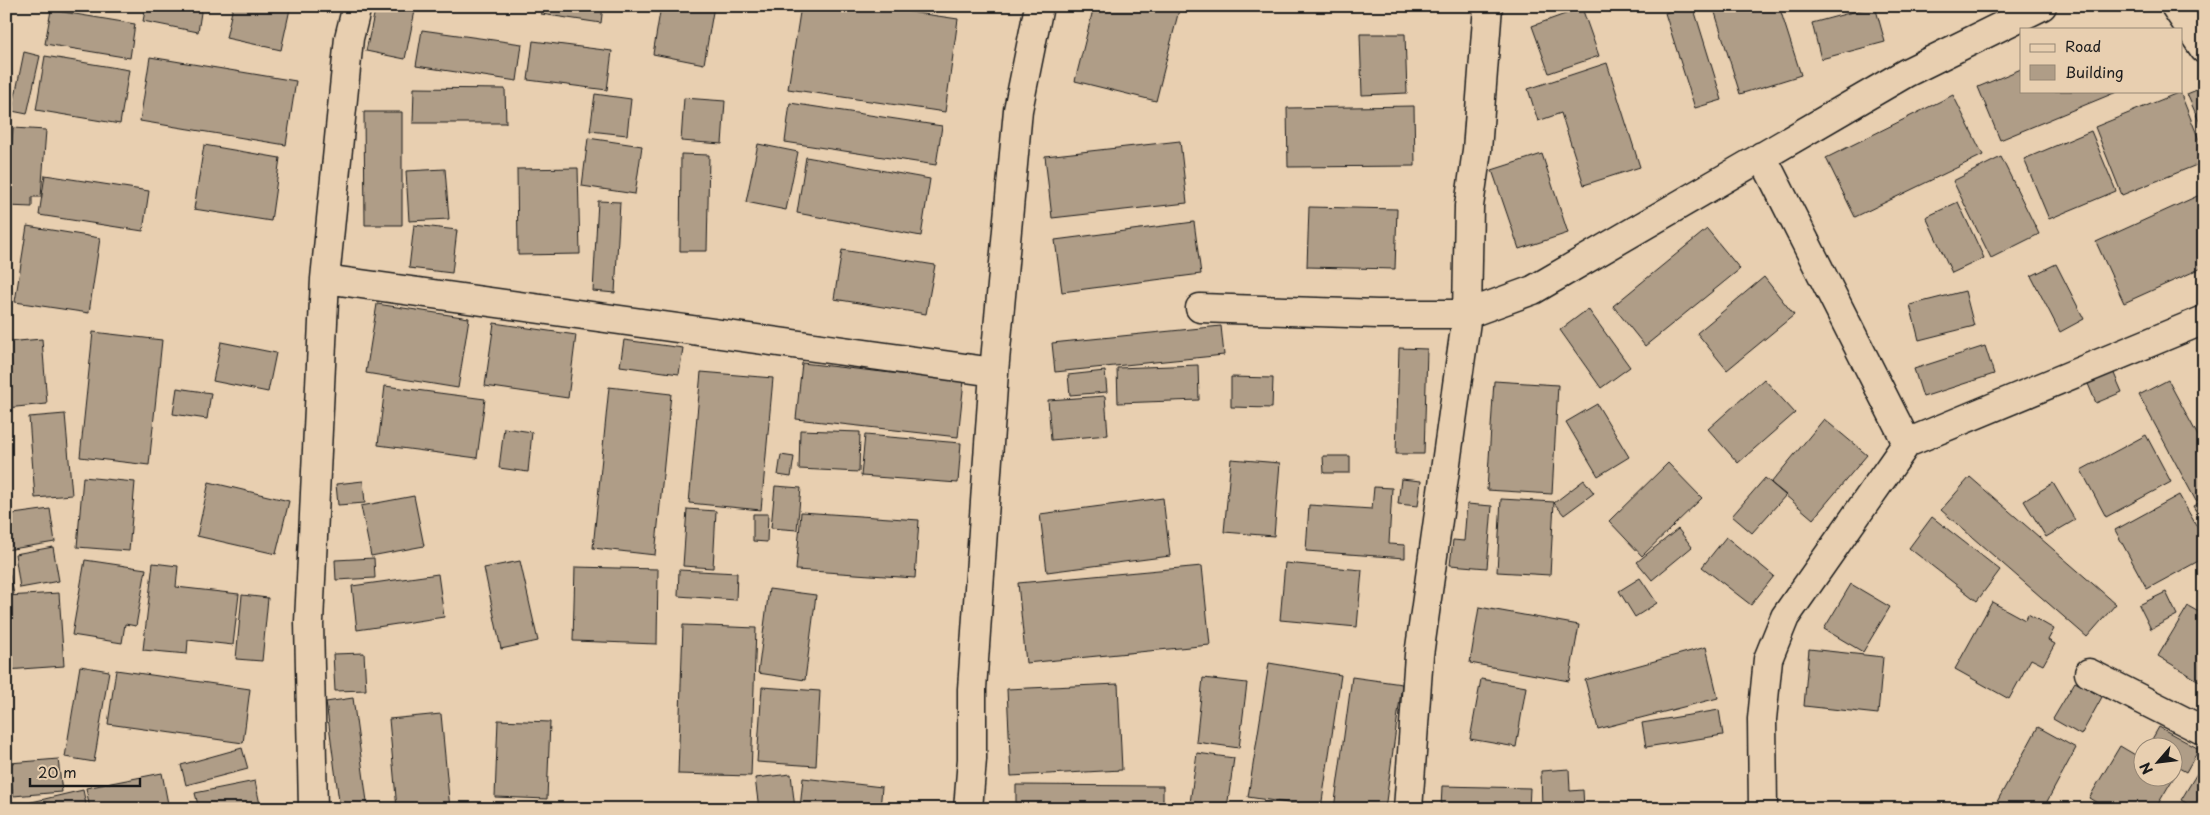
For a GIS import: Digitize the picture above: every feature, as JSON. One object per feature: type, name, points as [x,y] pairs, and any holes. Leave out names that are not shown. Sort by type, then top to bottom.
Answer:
[{"type":"street","points":[[313,809],[310,622],[324,279],[349,38],[357,6]]},
{"type":"street","points":[[968,809],[972,759],[972,689],[994,372],[1018,110],[1039,6]]},
{"type":"street","points":[[1408,809],[1419,655],[1467,314],[1469,206],[1477,150],[1488,6]]},
{"type":"street","points":[[1200,308],[1378,314],[1467,314],[1533,290],[1906,74],[2042,6]]},
{"type":"street","points":[[2176,6],[2204,49]]},
{"type":"street","points":[[1762,156],[1907,443]]},
{"type":"street","points":[[324,279],[994,372]]},
{"type":"street","points":[[1763,809],[1762,719],[1768,659],[1785,617],[1907,443],[2204,320]]},
{"type":"street","points":[[2089,673],[2204,731]]},
{"type":"building","points":[[146,6],[202,6],[198,32],[143,21]]},
{"type":"building","points":[[233,6],[277,6],[290,9],[281,50],[226,38]]},
{"type":"building","points":[[376,6],[416,6],[405,59],[366,51]]},
{"type":"building","points":[[542,6],[603,6],[601,23],[541,14]]},
{"type":"building","points":[[661,6],[714,6],[704,64],[653,54]]},
{"type":"building","points":[[801,6],[869,6],[958,19],[945,112],[788,89]]},
{"type":"building","points":[[1094,6],[1180,6],[1156,101],[1075,81]]},
{"type":"building","points":[[1693,6],[1722,100],[1695,108],[1665,13]]},
{"type":"building","points":[[1713,6],[1779,6],[1801,75],[1740,94]]},
{"type":"building","points":[[1875,6],[1885,42],[1821,59],[1812,23]]},
{"type":"building","points":[[1582,8],[1599,56],[1549,73],[1532,26]]},
{"type":"building","points":[[51,10],[135,24],[130,58],[45,44]]},
{"type":"building","points":[[422,30],[522,44],[517,81],[416,66]]},
{"type":"building","points":[[1360,34],[1405,34],[1407,93],[1362,95]]},
{"type":"building","points":[[533,41],[612,51],[607,90],[528,80]]},
{"type":"building","points":[[24,52],[40,56],[27,114],[12,111]]},
{"type":"building","points":[[45,56],[129,70],[120,124],[36,110]]},
{"type":"building","points":[[150,57],[296,81],[286,145],[140,121]]},
{"type":"building","points":[[1607,63],[1640,167],[1584,185],[1561,113],[1538,121],[1528,89]]},
{"type":"building","points":[[2020,69],[2020,92],[2117,92],[2000,140],[1978,87]]},
{"type":"building","points":[[2204,87],[2204,132],[2187,94]]},
{"type":"building","points":[[414,88],[505,89],[506,123],[413,123]]},
{"type":"building","points":[[2180,92],[2204,152],[2204,162],[2122,195],[2095,127]]},
{"type":"building","points":[[595,94],[631,99],[627,135],[590,131]]},
{"type":"building","points":[[1953,95],[1983,155],[1855,217],[1826,158]]},
{"type":"building","points":[[684,98],[725,101],[722,144],[681,141]]},
{"type":"building","points":[[790,103],[942,126],[936,165],[785,142]]},
{"type":"building","points":[[1414,106],[1415,166],[1288,167],[1287,108]]},
{"type":"building","points":[[364,112],[402,112],[402,225],[365,225]]},
{"type":"building","points":[[13,128],[46,130],[41,197],[32,197],[32,207],[7,206]]},
{"type":"building","points":[[2091,131],[2116,191],[2049,219],[2024,159]]},
{"type":"building","points":[[588,138],[642,146],[635,194],[582,186]]},
{"type":"building","points":[[1180,141],[1187,203],[1052,218],[1045,156]]},
{"type":"building","points":[[758,144],[798,152],[786,210],[746,202]]},
{"type":"building","points":[[204,145],[280,158],[271,221],[194,209]]},
{"type":"building","points":[[681,154],[709,155],[707,251],[680,251]]},
{"type":"building","points":[[1542,154],[1568,233],[1519,249],[1492,170]]},
{"type":"building","points":[[806,157],[930,179],[921,236],[797,213]]},
{"type":"building","points":[[2001,157],[2039,234],[1991,258],[1953,181]]},
{"type":"building","points":[[578,168],[580,254],[518,255],[517,169]]},
{"type":"building","points":[[445,169],[449,219],[409,221],[406,171]]},
{"type":"building","points":[[45,175],[149,191],[143,231],[39,215]]},
{"type":"building","points":[[2204,193],[2204,267],[2124,303],[2096,242]]},
{"type":"building","points":[[598,201],[620,202],[615,293],[593,291]]},
{"type":"building","points":[[1958,202],[1984,258],[1952,273],[1926,217]]},
{"type":"building","points":[[1309,207],[1397,209],[1395,269],[1307,267]]},
{"type":"building","points":[[1194,222],[1201,274],[1062,292],[1055,240]]},
{"type":"building","points":[[414,225],[457,230],[452,273],[409,268]]},
{"type":"building","points":[[27,226],[100,238],[89,313],[15,302]]},
{"type":"building","points":[[1707,229],[1740,269],[1645,346],[1613,306]]},
{"type":"building","points":[[842,250],[935,265],[926,314],[834,299]]},
{"type":"building","points":[[2056,264],[2084,319],[2060,332],[2031,276]]},
{"type":"building","points":[[1764,277],[1794,315],[1727,370],[1697,333]]},
{"type":"building","points":[[1965,291],[1974,326],[1919,340],[1910,305]]},
{"type":"building","points":[[377,304],[469,318],[458,388],[366,373]]},
{"type":"building","points":[[1588,309],[1630,367],[1601,388],[1560,330]]},
{"type":"building","points":[[494,323],[576,335],[568,398],[485,386]]},
{"type":"building","points":[[1221,326],[1224,355],[1055,372],[1052,343]]},
{"type":"building","points":[[93,332],[162,340],[149,465],[80,457]]},
{"type":"building","points":[[42,339],[47,404],[6,408],[6,342]]},
{"type":"building","points":[[624,340],[683,348],[679,374],[620,366]]},
{"type":"building","points":[[221,342],[276,353],[268,392],[213,381]]},
{"type":"building","points":[[1985,346],[1994,374],[1923,397],[1914,369]]},
{"type":"building","points":[[1399,348],[1427,349],[1424,454],[1396,454]]},
{"type":"building","points":[[802,363],[964,381],[958,437],[796,419]]},
{"type":"building","points":[[1198,365],[1199,400],[1118,403],[1117,368]]},
{"type":"building","points":[[2112,369],[2122,392],[2096,403],[2086,379]]},
{"type":"building","points":[[1105,371],[1107,392],[1070,395],[1068,375]]},
{"type":"building","points":[[2204,371],[2204,387],[2197,375]]},
{"type":"building","points":[[701,372],[773,378],[761,510],[689,503]]},
{"type":"building","points":[[1231,377],[1273,378],[1272,408],[1231,407]]},
{"type":"building","points":[[1764,379],[1795,413],[1738,463],[1708,429]]},
{"type":"building","points":[[2168,380],[2204,447],[2204,497],[2196,501],[2139,395]]},
{"type":"building","points":[[1494,381],[1558,385],[1552,494],[1487,490]]},
{"type":"building","points":[[385,386],[485,399],[477,458],[378,445]]},
{"type":"building","points":[[609,387],[671,394],[655,555],[593,548]]},
{"type":"building","points":[[177,388],[211,393],[207,419],[173,414]]},
{"type":"building","points":[[1105,396],[1108,435],[1051,440],[1048,400]]},
{"type":"building","points":[[1597,404],[1629,457],[1598,476],[1566,422]]},
{"type":"building","points":[[65,414],[72,495],[35,498],[29,417]]},
{"type":"building","points":[[1824,419],[1867,455],[1813,519],[1771,483]]},
{"type":"building","points":[[504,428],[532,432],[528,472],[499,468]]},
{"type":"building","points":[[800,430],[860,432],[859,472],[799,469]]},
{"type":"building","points":[[865,435],[961,443],[958,483],[861,476]]},
{"type":"building","points":[[2146,435],[2171,482],[2106,517],[2081,470]]},
{"type":"building","points":[[781,455],[794,457],[791,477],[778,475]]},
{"type":"building","points":[[1323,456],[1350,456],[1350,473],[1324,473]]},
{"type":"building","points":[[1231,459],[1280,463],[1274,536],[1224,532]]},
{"type":"building","points":[[1668,463],[1702,498],[1642,556],[1609,521]]},
{"type":"building","points":[[83,477],[135,482],[129,551],[77,547]]},
{"type":"building","points":[[1970,477],[2116,604],[2087,637],[1941,510]]},
{"type":"building","points":[[1765,478],[1786,495],[1752,533],[1732,516]]},
{"type":"building","points":[[1401,479],[1421,481],[1418,506],[1398,504]]},
{"type":"building","points":[[1584,480],[1594,493],[1564,515],[1554,503]]},
{"type":"building","points":[[363,481],[365,503],[338,505],[336,484]]},
{"type":"building","points":[[209,482],[289,501],[276,554],[197,536]]},
{"type":"building","points":[[2053,483],[2075,520],[2046,537],[2024,501]]},
{"type":"building","points":[[775,486],[801,488],[797,530],[771,528]]},
{"type":"building","points":[[1374,487],[1392,488],[1389,544],[1405,545],[1405,558],[1306,551],[1309,505],[1372,509]]},
{"type":"building","points":[[2179,495],[2204,539],[2204,558],[2147,589],[2115,530]]},
{"type":"building","points":[[414,496],[424,546],[371,556],[361,506]]},
{"type":"building","points":[[1163,498],[1170,556],[1047,572],[1040,514]]},
{"type":"building","points":[[1501,499],[1554,502],[1550,575],[1497,572]]},
{"type":"building","points":[[2204,500],[2204,525],[2193,506]]},
{"type":"building","points":[[1467,504],[1492,506],[1487,568],[1450,565],[1453,540],[1464,541]]},
{"type":"building","points":[[50,509],[55,542],[6,550],[6,515]]},
{"type":"building","points":[[687,509],[716,511],[713,568],[683,566]]},
{"type":"building","points":[[801,512],[919,520],[915,578],[796,570]]},
{"type":"building","points":[[753,514],[768,514],[767,542],[753,541]]},
{"type":"building","points":[[1932,517],[2000,570],[1977,601],[1909,548]]},
{"type":"building","points":[[1678,529],[1692,547],[1652,580],[1637,562]]},
{"type":"building","points":[[1726,537],[1774,576],[1751,605],[1702,567]]},
{"type":"building","points":[[53,547],[59,581],[20,588],[15,554]]},
{"type":"building","points":[[6,557],[14,594],[6,595]]},
{"type":"building","points":[[374,558],[375,578],[336,580],[335,560]]},
{"type":"building","points":[[85,560],[146,569],[136,626],[125,624],[122,643],[72,635]]},
{"type":"building","points":[[520,561],[538,641],[501,649],[484,568]]},
{"type":"building","points":[[153,563],[178,566],[176,587],[239,594],[233,645],[188,640],[187,654],[143,650]]},
{"type":"building","points":[[1285,563],[1362,570],[1357,627],[1280,620]]},
{"type":"building","points":[[1202,566],[1210,645],[1026,663],[1018,583]]},
{"type":"building","points":[[575,567],[658,569],[657,644],[573,641]]},
{"type":"building","points":[[679,570],[737,573],[736,600],[678,596]]},
{"type":"building","points":[[438,574],[444,617],[357,630],[352,586]]},
{"type":"building","points":[[1640,578],[1657,603],[1635,617],[1619,591]]},
{"type":"building","points":[[1851,584],[1890,607],[1863,652],[1824,629]]},
{"type":"building","points":[[769,589],[816,595],[805,680],[758,673]]},
{"type":"building","points":[[2166,592],[2177,615],[2151,629],[2139,605]]},
{"type":"building","points":[[59,593],[64,666],[6,670],[6,596]]},
{"type":"building","points":[[242,595],[268,598],[262,661],[236,659]]},
{"type":"building","points":[[1992,602],[2025,620],[2028,614],[2054,629],[2048,640],[2055,644],[2043,665],[2031,659],[2009,699],[1955,669]]},
{"type":"building","points":[[2188,606],[2204,615],[2204,684],[2158,656]]},
{"type":"building","points":[[1479,607],[1579,625],[1569,681],[1470,663]]},
{"type":"building","points":[[683,625],[756,628],[751,776],[678,774]]},
{"type":"building","points":[[1706,647],[1718,698],[1598,729],[1585,680]]},
{"type":"building","points":[[1809,649],[1883,657],[1878,714],[1804,706]]},
{"type":"building","points":[[364,653],[366,690],[335,691],[333,654]]},
{"type":"building","points":[[1269,663],[1341,675],[1321,808],[1248,797]]},
{"type":"building","points":[[80,666],[109,671],[94,762],[65,757]]},
{"type":"building","points":[[116,670],[250,689],[243,743],[108,724]]},
{"type":"building","points":[[1352,677],[1402,684],[1385,809],[1334,809]]},
{"type":"building","points":[[1203,678],[1247,683],[1239,748],[1196,742]]},
{"type":"building","points":[[1481,679],[1526,687],[1516,747],[1470,739]]},
{"type":"building","points":[[2075,682],[2102,697],[2081,735],[2053,719]]},
{"type":"building","points":[[1118,684],[1122,770],[1011,776],[1007,689]]},
{"type":"building","points":[[762,687],[820,691],[816,766],[757,762]]},
{"type":"building","points":[[353,698],[368,809],[340,809],[326,702]]},
{"type":"building","points":[[1719,710],[1723,735],[1646,747],[1642,723]]},
{"type":"building","points":[[441,714],[450,809],[397,809],[389,719]]},
{"type":"building","points":[[498,720],[550,722],[547,799],[495,797]]},
{"type":"building","points":[[2038,727],[2076,748],[2043,809],[1993,809]]},
{"type":"building","points":[[2159,727],[2179,738],[2153,738]]},
{"type":"building","points":[[2182,740],[2199,749],[2186,772],[2182,770]]},
{"type":"building","points":[[2120,746],[2132,753],[2132,788],[2167,788],[2155,809],[2107,809],[2089,798]]},
{"type":"building","points":[[242,748],[248,769],[186,785],[181,765]]},
{"type":"building","points":[[1197,753],[1234,758],[1227,808],[1190,803]]},
{"type":"building","points":[[58,759],[62,792],[13,796],[10,763]]},
{"type":"building","points":[[1569,769],[1570,791],[1583,790],[1584,809],[1542,809],[1541,771]]},
{"type":"building","points":[[2199,770],[2204,773],[2204,809],[2196,809],[2181,800]]},
{"type":"building","points":[[162,773],[169,809],[90,809],[86,788]]},
{"type":"building","points":[[791,774],[795,809],[759,809],[755,778]]},
{"type":"building","points":[[803,778],[882,787],[880,809],[800,809]]},
{"type":"building","points":[[255,781],[261,809],[199,809],[195,793]]},
{"type":"building","points":[[1016,785],[1163,786],[1163,809],[1016,809]]},
{"type":"building","points":[[1442,786],[1530,788],[1529,809],[1441,809]]},
{"type":"building","points":[[83,790],[87,809],[20,809],[19,805]]}]
